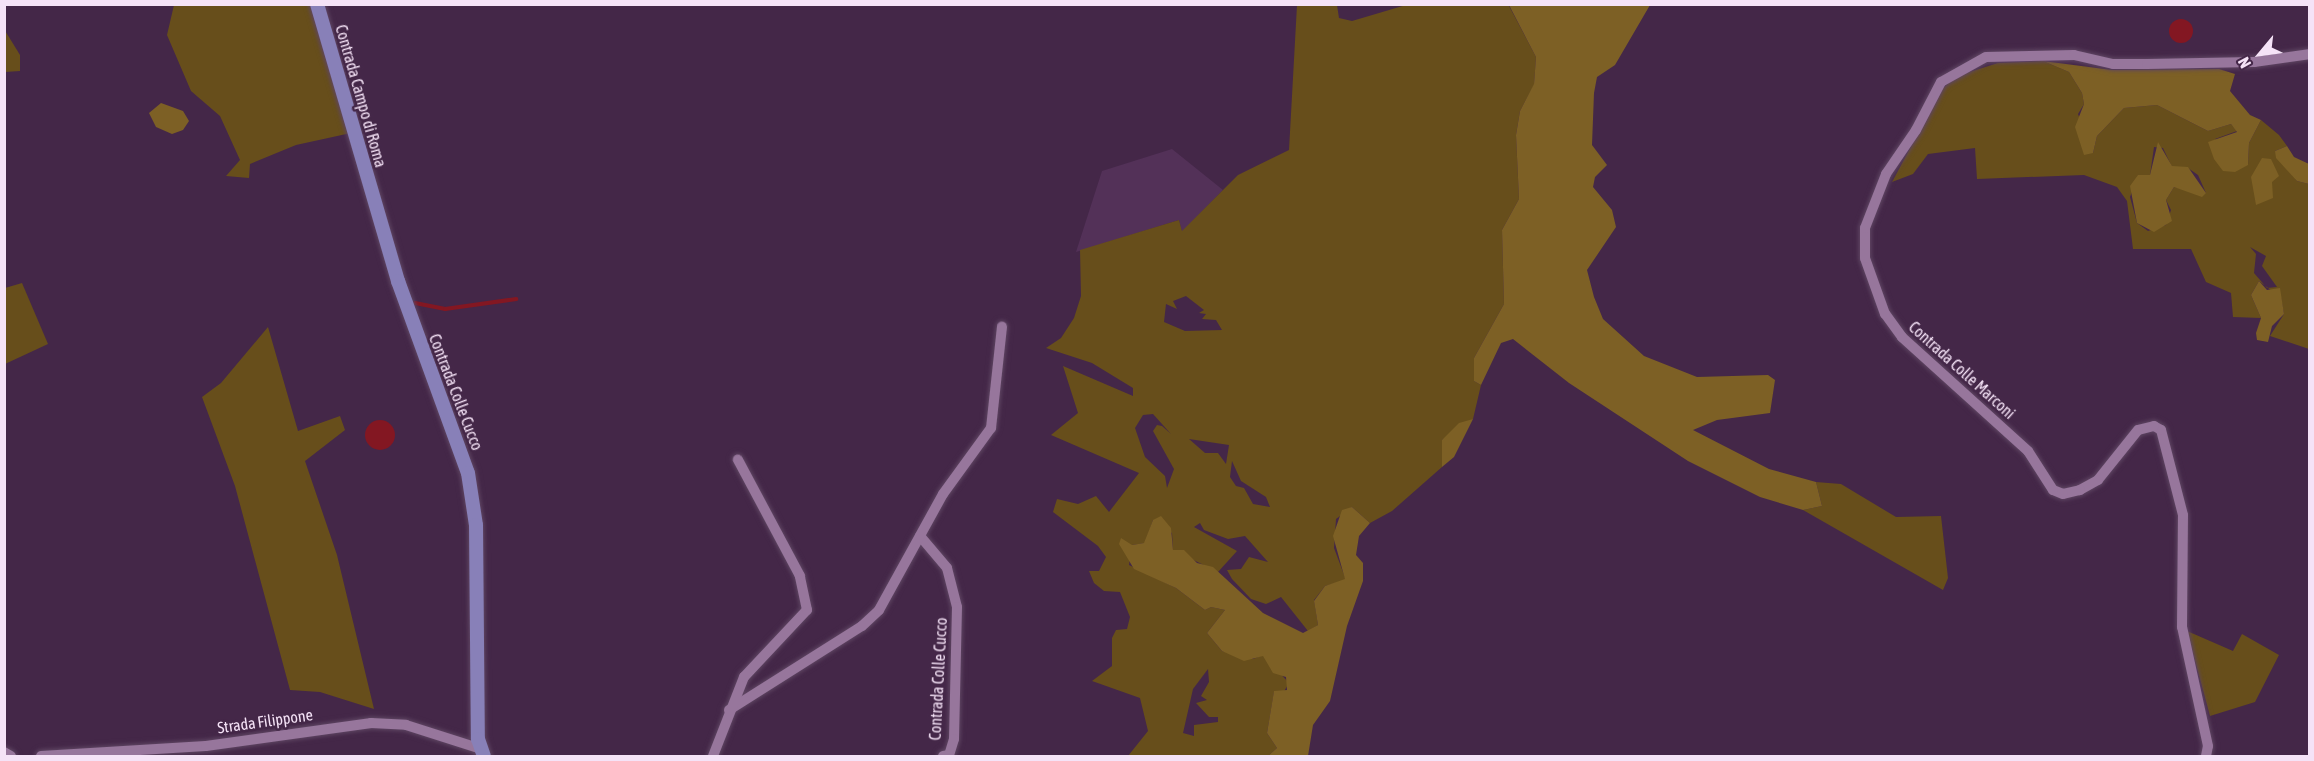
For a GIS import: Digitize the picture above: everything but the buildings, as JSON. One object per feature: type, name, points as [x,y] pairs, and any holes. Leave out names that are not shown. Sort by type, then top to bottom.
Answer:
[{"type":"street","name":"Contrada Campo di Roma","points":[[317,4],[373,197]]},
{"type":"street","name":"Contrada Colle Marconi","points":[[2206,756],[2208,746],[2182,627],[2183,515],[2161,430],[2154,426],[2138,430],[2098,480],[2080,490],[2063,494],[2053,490],[2028,451],[1902,337],[1885,315],[1865,258],[1865,228],[1886,174],[1916,130],[1941,82],[1986,57],[2074,56],[2113,64],[2147,64],[2254,62],[2310,54]]},
{"type":"street","name":"Contrada Colle Cucco","points":[[373,197],[398,280],[468,473],[476,525],[482,753]]},
{"type":"street","points":[[729,710],[862,626],[879,610],[943,494],[991,428],[1002,327]]},
{"type":"street","points":[[713,756],[729,710],[744,677],[798,623],[807,610],[808,596],[779,530],[738,460]]},
{"type":"street","name":"Contrada Colle Cucco","points":[[920,536],[947,568],[957,607],[954,739],[949,755],[943,756]]},
{"type":"street","name":"Strada Filippone","points":[[41,756],[206,746],[370,723],[406,725],[482,753]]},
{"type":"street","points":[[4,752],[10,756]]},
{"type":"shaded area","points":[[1508,4],[1536,57],[1534,85],[1520,111],[1516,135],[1519,199],[1502,230],[1504,304],[1474,358],[1474,381],[1481,385],[1473,419],[1442,440],[1442,467],[1392,511],[1370,523],[1352,507],[1336,519],[1334,548],[1346,580],[1325,586],[1314,600],[1318,625],[1308,631],[1281,597],[1266,604],[1251,599],[1232,579],[1227,570],[1241,569],[1249,557],[1268,562],[1245,536],[1228,539],[1204,530],[1200,523],[1194,527],[1237,551],[1218,572],[1173,550],[1172,533],[1153,520],[1145,543],[1132,545],[1129,565],[1176,588],[1205,610],[1211,607],[1225,610],[1207,633],[1222,651],[1253,659],[1263,655],[1289,683],[1283,693],[1274,692],[1267,733],[1277,748],[1268,756],[1128,756],[1148,731],[1140,698],[1092,681],[1112,666],[1112,638],[1116,630],[1127,629],[1130,617],[1120,592],[1104,591],[1094,583],[1089,571],[1099,571],[1106,557],[1098,546],[1053,512],[1057,499],[1078,504],[1096,496],[1109,512],[1139,473],[1051,435],[1078,413],[1063,366],[1133,396],[1133,388],[1092,363],[1046,348],[1061,338],[1074,318],[1081,296],[1080,250],[1179,220],[1182,231],[1238,175],[1289,150],[1297,5],[1337,5],[1339,18],[1352,21],[1406,5]],"holes":[[[1186,296],[1204,310],[1199,313],[1206,314],[1202,319],[1216,320],[1222,330],[1185,331],[1164,322],[1166,304],[1177,309],[1173,301]],[[1153,414],[1171,434],[1162,426],[1157,425],[1153,431],[1174,469],[1167,488],[1165,476],[1145,457],[1135,428],[1143,415]],[[1189,439],[1229,445],[1226,464],[1218,453],[1205,453]],[[1232,461],[1241,481],[1266,497],[1270,507],[1253,504],[1244,488],[1236,486],[1230,477]],[[1208,669],[1209,682],[1201,696],[1207,700],[1196,703],[1209,717],[1218,717],[1218,722],[1194,725],[1194,736],[1183,733],[1193,689]]]},
{"type":"shaded area","points":[[174,5],[314,5],[351,133],[296,145],[250,164],[249,178],[226,176],[240,160],[220,116],[191,91],[167,35]]},
{"type":"shaded area","points":[[1509,5],[1650,5],[1615,65],[1597,77],[1594,93],[1592,145],[1607,165],[1595,177],[1593,187],[1612,210],[1616,227],[1587,270],[1594,297],[1603,319],[1644,356],[1697,377],[1768,375],[1775,380],[1770,413],[1717,420],[1693,430],[1769,469],[1816,482],[1822,506],[1803,510],[1760,497],[1688,461],[1569,383],[1513,339],[1501,343],[1481,385],[1474,381],[1474,358],[1504,304],[1502,230],[1519,199],[1516,135],[1520,111],[1534,84],[1536,57]]},
{"type":"shaded area","points":[[2181,19],[2186,20],[2192,26],[2192,36],[2186,42],[2181,43],[2176,42],[2170,36],[2169,31],[2170,26],[2176,20]]},
{"type":"shaded area","points":[[4,29],[20,55],[20,71],[5,72]]},
{"type":"shaded area","points":[[2043,61],[2069,72],[2082,93],[2084,104],[2078,114],[2093,153],[2097,136],[2124,108],[2157,105],[2208,131],[2231,124],[2237,131],[2215,139],[2248,165],[2249,143],[2261,120],[2279,135],[2287,146],[2275,151],[2297,181],[2309,184],[2309,349],[2270,336],[2284,314],[2281,298],[2268,288],[2277,287],[2262,266],[2266,256],[2250,247],[2256,254],[2254,273],[2265,286],[2259,281],[2251,295],[2261,318],[2233,317],[2231,293],[2206,282],[2191,249],[2133,249],[2127,201],[2117,187],[2084,175],[1977,179],[1975,148],[1928,154],[1913,174],[1892,182],[1942,89],[1957,76],[1998,63]],"holes":[[[2154,147],[2163,148],[2172,167],[2188,168],[2198,175],[2206,193],[2174,187],[2166,200],[2171,210],[2166,225],[2148,231],[2137,223],[2130,197],[2138,176],[2150,175]]]},
{"type":"shaded area","points":[[2043,61],[2112,70],[2219,69],[2235,74],[2230,91],[2250,115],[2261,120],[2249,143],[2248,165],[2235,172],[2223,171],[2214,159],[2208,142],[2237,132],[2231,124],[2208,131],[2157,105],[2124,108],[2097,136],[2093,153],[2084,155],[2075,127],[2084,104],[2082,93],[2069,72]]},
{"type":"shaded area","points":[[161,103],[183,111],[189,121],[183,130],[172,134],[156,127],[149,113]]},
{"type":"shaded area","points":[[2158,142],[2172,166],[2188,167],[2206,193],[2202,197],[2174,187],[2166,200],[2172,221],[2154,232],[2137,223],[2130,186],[2138,175],[2150,175]]},
{"type":"shaded area","points":[[2287,146],[2294,157],[2309,164],[2309,184],[2297,181],[2276,158],[2275,151]]},
{"type":"shaded area","points":[[1172,149],[1223,190],[1182,232],[1179,220],[1076,252],[1102,171]]},
{"type":"shaded area","points":[[2262,158],[2271,159],[2279,176],[2272,182],[2273,198],[2256,205],[2251,177]]},
{"type":"shaded area","points":[[2259,281],[2267,290],[2280,288],[2284,314],[2272,326],[2268,342],[2257,340],[2256,333],[2261,318],[2251,295]]},
{"type":"shaded area","points":[[22,283],[48,344],[5,364],[5,288]]},
{"type":"shaded area","points":[[268,327],[298,431],[340,416],[345,430],[305,461],[337,555],[374,709],[320,692],[290,690],[235,486],[202,397],[221,383]]},
{"type":"shaded area","points":[[1473,419],[1454,457],[1442,467],[1442,440],[1459,423]]},
{"type":"shaded area","points":[[380,420],[386,421],[394,429],[394,441],[386,449],[380,450],[374,449],[366,441],[365,435],[366,429],[374,421]]},
{"type":"shaded area","points":[[1816,482],[1841,484],[1896,517],[1941,516],[1948,578],[1943,590],[1803,510],[1822,506]]},
{"type":"shaded area","points":[[1352,507],[1370,523],[1359,536],[1356,555],[1363,563],[1363,581],[1347,626],[1330,701],[1313,725],[1308,756],[1268,756],[1277,748],[1267,733],[1274,691],[1287,690],[1286,677],[1273,673],[1263,656],[1244,661],[1222,651],[1207,633],[1225,610],[1211,607],[1205,610],[1176,588],[1134,569],[1119,544],[1121,538],[1132,545],[1144,543],[1153,520],[1161,516],[1171,528],[1173,550],[1184,550],[1197,563],[1213,567],[1263,613],[1303,633],[1318,625],[1314,601],[1325,586],[1345,579],[1333,536],[1342,510]]},
{"type":"shaded area","points":[[2187,631],[2233,651],[2242,634],[2279,655],[2255,702],[2210,716]]},
{"type":"waterway","points":[[415,303],[445,309],[516,299]]}]
